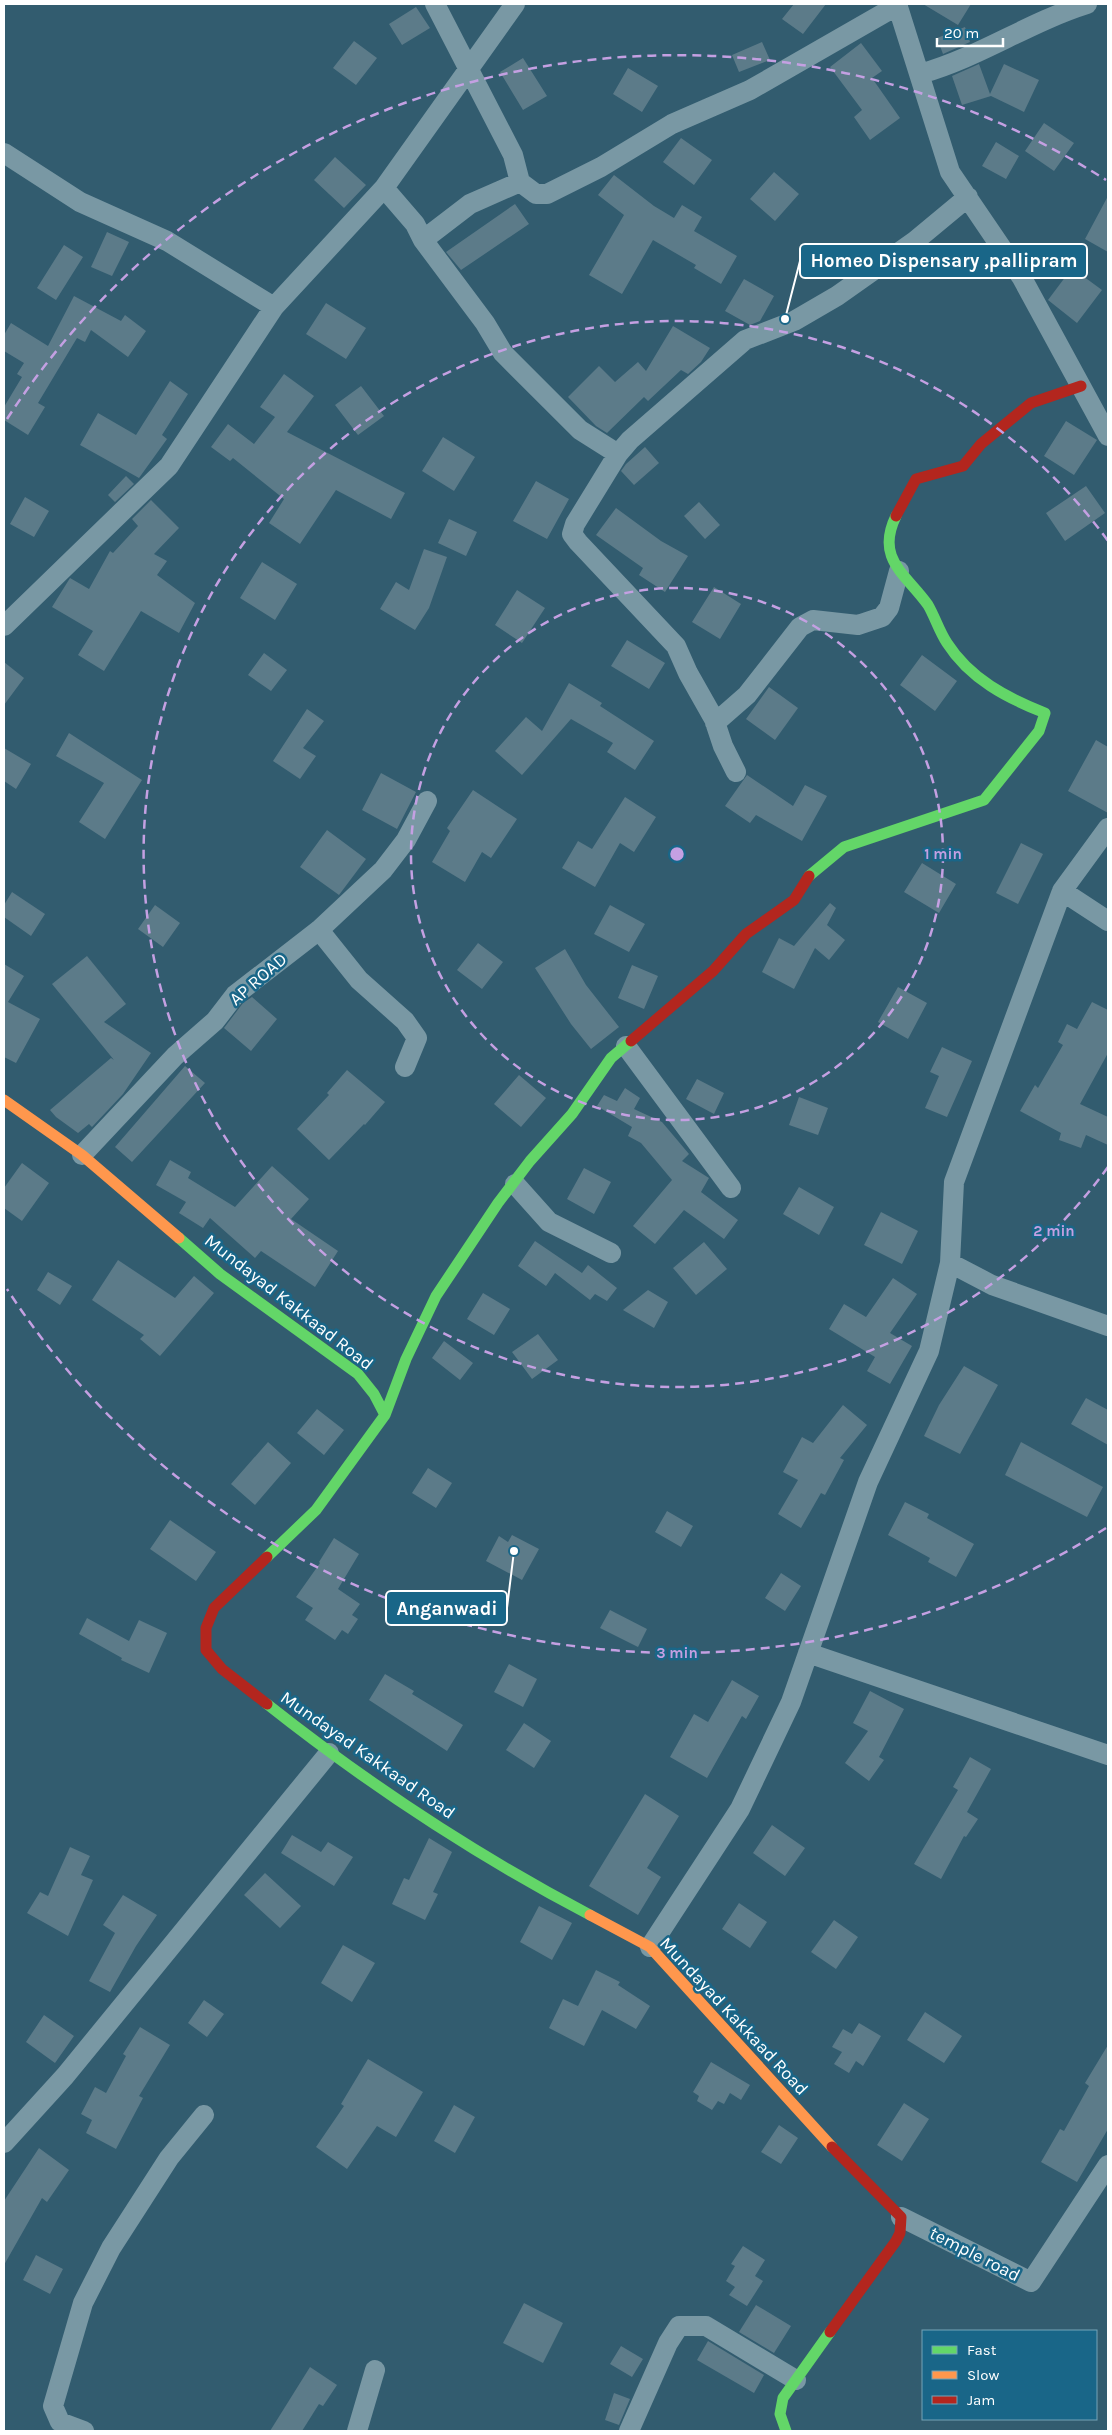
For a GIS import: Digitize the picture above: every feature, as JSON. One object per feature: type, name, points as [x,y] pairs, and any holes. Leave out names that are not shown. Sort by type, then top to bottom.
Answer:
[{"type":"main road","points":[[385,1415],[406,1360],[436,1296],[498,1203],[515,1184],[530,1161],[572,1114],[611,1058],[713,971],[746,934],[794,900],[811,872],[844,847],[984,800],[1039,731],[1045,713],[1017,702],[987,684],[961,664],[945,641],[928,606],[894,563],[888,544],[893,520],[916,479],[963,466],[981,444],[1031,403],[1081,386]]},
{"type":"main road","name":"Mundayad Kakkaad Road","points":[[4,1100],[82,1155],[220,1274],[358,1374],[374,1394],[385,1415],[316,1510],[214,1608],[206,1628],[206,1650],[222,1669],[329,1753],[513,1874],[650,1947],[811,2125],[901,2217]]},
{"type":"main road","points":[[786,2431],[780,2414],[784,2398],[896,2241],[900,2233],[901,2217]]},
{"type":"street","points":[[435,4],[513,155],[520,182],[536,194],[547,194],[601,167],[672,124],[750,90],[898,4],[950,172],[1022,278],[1108,436]]},
{"type":"street","points":[[4,626],[168,466],[274,307],[384,188],[515,4]]},
{"type":"street","points":[[920,74],[952,65],[989,48],[1017,31],[1087,4]]},
{"type":"street","points":[[4,153],[80,202],[167,241],[274,307]]},
{"type":"street","points":[[423,240],[470,204],[520,182]]},
{"type":"street","points":[[384,188],[415,224],[423,240],[485,323],[503,353],[580,430],[618,454]]},
{"type":"street","points":[[736,772],[676,646],[572,534],[575,524],[618,454],[630,440],[658,418],[745,340],[794,321],[837,296],[915,241],[968,197]]},
{"type":"street","points":[[714,724],[747,695],[800,626],[813,620],[858,625],[882,617],[891,601],[900,571]]},
{"type":"street","name":"AP ROAD","points":[[82,1155],[175,1056],[215,1020],[235,996],[319,930],[383,870],[406,840],[427,801]]},
{"type":"street","points":[[650,1947],[740,1809],[791,1702],[868,1482],[928,1350],[950,1263],[954,1182],[1062,891],[1108,828]]},
{"type":"street","points":[[1062,891],[1108,921]]},
{"type":"street","points":[[319,930],[359,980],[405,1021],[418,1038],[405,1067]]},
{"type":"street","points":[[626,1046],[731,1188]]},
{"type":"street","points":[[515,1184],[549,1222],[611,1253]]},
{"type":"street","points":[[950,1263],[992,1285],[1108,1326]]},
{"type":"street","points":[[808,1653],[1108,1755]]},
{"type":"street","points":[[4,2143],[71,2068],[329,1753]]},
{"type":"street","points":[[84,2431],[60,2422],[53,2406],[83,2303],[111,2248],[169,2158],[204,2115]]},
{"type":"street","name":"temple road","points":[[901,2217],[1031,2282],[1108,2165]]},
{"type":"street","points":[[629,2431],[668,2343],[679,2326],[706,2326],[796,2380]]},
{"type":"street","points":[[357,2431],[375,2370]]},
{"type":"building","points":[[794,4],[826,4],[803,34],[782,19]]},
{"type":"building","points":[[923,4],[971,4],[958,25]]},
{"type":"building","points":[[416,7],[430,28],[402,45],[389,24]]},
{"type":"building","points":[[965,27],[970,42],[943,54],[937,38]]},
{"type":"building","points":[[354,41],[377,58],[356,85],[333,68]]},
{"type":"building","points":[[762,42],[770,60],[739,72],[732,55]]},
{"type":"building","points":[[861,43],[882,71],[872,78],[900,118],[870,140],[854,117],[862,110],[830,67]]},
{"type":"building","points":[[523,58],[547,96],[523,110],[500,72]]},
{"type":"building","points":[[979,64],[990,94],[1004,64],[1039,80],[1024,112],[991,96],[962,105],[952,76]]},
{"type":"building","points":[[628,68],[658,86],[642,112],[613,94]]},
{"type":"building","points":[[1044,123],[1074,143],[1054,171],[1025,151]]},
{"type":"building","points":[[681,138],[712,160],[694,185],[663,162]]},
{"type":"building","points":[[996,142],[1019,156],[1006,179],[982,166]]},
{"type":"building","points":[[335,157],[366,185],[344,208],[314,180]]},
{"type":"building","points":[[774,172],[799,194],[775,221],[750,199]]},
{"type":"building","points":[[614,175],[654,206],[674,218],[682,205],[702,217],[694,231],[737,256],[721,284],[694,268],[696,265],[653,240],[622,294],[589,275],[624,215],[598,195]]},
{"type":"building","points":[[1108,196],[1108,252],[1085,239]]},
{"type":"building","points":[[515,204],[529,224],[461,270],[446,252]]},
{"type":"building","points":[[107,232],[129,242],[112,276],[91,267]]},
{"type":"building","points":[[64,245],[83,257],[56,300],[37,288]]},
{"type":"building","points":[[1072,268],[1102,290],[1077,323],[1048,300]]},
{"type":"building","points":[[744,279],[774,296],[760,321],[750,325],[725,311]]},
{"type":"building","points":[[74,296],[121,321],[125,315],[146,331],[128,357],[91,330],[85,342],[77,338],[38,403],[45,407],[28,435],[4,420],[4,407],[22,377],[17,374],[24,363],[4,351],[4,335],[11,323],[48,346]]},
{"type":"building","points":[[326,303],[366,328],[346,359],[306,334]]},
{"type":"building","points":[[673,326],[710,348],[701,362],[688,374],[681,370],[648,401],[644,397],[607,433],[596,426],[568,397],[599,366],[615,382],[638,362],[646,371]]},
{"type":"building","points":[[284,374],[314,396],[287,432],[405,493],[391,519],[336,490],[300,544],[269,523],[284,499],[233,458],[230,461],[211,447],[228,424],[254,444],[275,417],[260,407]]},
{"type":"building","points":[[170,381],[188,394],[162,435],[167,439],[139,478],[80,445],[98,413],[136,435]]},
{"type":"building","points":[[361,386],[384,416],[358,435],[335,405]]},
{"type":"building","points":[[1066,421],[1097,440],[1074,475],[1044,456]]},
{"type":"building","points":[[443,437],[475,457],[454,491],[422,471]]},
{"type":"building","points":[[645,447],[659,463],[634,485],[621,471]]},
{"type":"building","points":[[126,476],[134,484],[115,502],[108,495]]},
{"type":"building","points":[[536,481],[569,499],[547,539],[513,521]]},
{"type":"building","points":[[1086,486],[1105,513],[1065,541],[1046,513]]},
{"type":"building","points":[[25,497],[49,511],[34,537],[10,524]]},
{"type":"building","points":[[151,500],[179,528],[154,554],[167,561],[157,575],[195,603],[179,633],[141,611],[104,671],[78,655],[93,631],[52,607],[70,578],[89,589],[110,551],[113,553],[138,526],[132,519]]},
{"type":"building","points":[[699,502],[720,525],[705,539],[684,516]]},
{"type":"building","points":[[616,508],[661,541],[688,556],[665,592],[639,575],[643,568],[596,535]]},
{"type":"building","points":[[449,519],[477,532],[466,556],[438,543]]},
{"type":"building","points":[[424,549],[447,557],[429,608],[415,630],[380,609],[396,582],[409,590]]},
{"type":"building","points":[[262,562],[297,584],[275,620],[240,598]]},
{"type":"building","points":[[714,587],[741,604],[720,639],[692,622]]},
{"type":"building","points":[[517,590],[545,608],[522,643],[495,625]]},
{"type":"building","points":[[627,640],[665,663],[649,689],[611,666]]},
{"type":"building","points":[[264,653],[287,670],[271,691],[248,675]]},
{"type":"building","points":[[922,655],[957,681],[935,711],[900,685]]},
{"type":"building","points":[[4,662],[24,678],[4,705]]},
{"type":"building","points":[[569,683],[602,703],[600,706],[654,741],[635,770],[607,752],[613,743],[571,719],[522,775],[495,751],[526,717],[542,731]]},
{"type":"building","points":[[769,687],[798,708],[775,740],[746,719]]},
{"type":"building","points":[[307,709],[324,721],[303,748],[316,756],[300,779],[273,761]]},
{"type":"building","points":[[69,733],[142,780],[105,839],[79,822],[104,783],[56,756]]},
{"type":"building","points":[[1096,740],[1108,747],[1108,813],[1068,791]]},
{"type":"building","points":[[4,748],[31,764],[16,789],[4,781]]},
{"type":"building","points":[[381,773],[416,792],[397,829],[362,810]]},
{"type":"building","points":[[747,775],[793,806],[805,785],[827,796],[802,841],[756,815],[750,823],[725,806]]},
{"type":"building","points":[[473,790],[517,819],[491,858],[482,852],[465,882],[432,862],[450,831],[447,828]]},
{"type":"building","points":[[625,797],[656,817],[634,852],[620,843],[595,887],[562,868],[578,841],[592,849]]},
{"type":"building","points":[[327,830],[366,859],[339,895],[300,867]]},
{"type":"building","points":[[1021,843],[1043,854],[1018,904],[996,893]]},
{"type":"building","points":[[922,863],[956,884],[939,913],[904,892]]},
{"type":"building","points":[[12,892],[45,914],[31,936],[4,917],[4,905]]},
{"type":"building","points":[[830,903],[836,908],[827,925],[845,940],[829,960],[815,948],[794,989],[762,972],[779,938],[794,946]]},
{"type":"building","points":[[155,905],[180,923],[163,947],[138,929]]},
{"type":"building","points":[[610,905],[645,924],[629,952],[594,934]]},
{"type":"building","points":[[478,943],[503,962],[482,989],[457,970]]},
{"type":"building","points":[[565,949],[586,985],[619,1027],[591,1049],[571,1024],[535,968]]},
{"type":"building","points":[[87,956],[126,1004],[104,1022],[151,1053],[123,1094],[92,1127],[89,1124],[78,1133],[56,1117],[50,1110],[111,1058],[114,1060],[52,984]]},
{"type":"building","points":[[4,964],[24,976],[8,1002],[40,1019],[16,1063],[4,1057]]},
{"type":"building","points":[[632,965],[658,976],[644,1009],[618,998]]},
{"type":"building","points":[[898,987],[927,1003],[908,1039],[878,1022]]},
{"type":"building","points":[[252,997],[277,1019],[251,1051],[224,1028],[243,1003]]},
{"type":"building","points":[[1092,1002],[1108,1010],[1108,1053],[1080,1104],[1108,1117],[1108,1145],[1086,1135],[1081,1148],[1059,1140],[1061,1133],[1020,1111],[1035,1085],[1038,1088],[1063,1045],[1058,1042],[1067,1024],[1077,1029]]},
{"type":"building","points":[[942,1047],[972,1061],[947,1117],[925,1108],[939,1076],[930,1072]]},
{"type":"building","points":[[185,1066],[205,1083],[132,1162],[115,1147]]},
{"type":"building","points":[[347,1070],[385,1102],[365,1125],[329,1160],[297,1129],[329,1095],[327,1093]]},
{"type":"building","points":[[519,1075],[546,1098],[521,1127],[494,1104]]},
{"type":"building","points":[[697,1079],[724,1093],[714,1114],[686,1099]]},
{"type":"building","points":[[625,1088],[640,1098],[634,1109],[662,1122],[689,1154],[682,1161],[709,1178],[701,1192],[738,1220],[724,1239],[684,1210],[655,1244],[633,1226],[672,1180],[641,1143],[628,1136],[632,1127],[597,1106],[604,1095],[617,1101]]},
{"type":"building","points":[[799,1097],[828,1108],[818,1135],[789,1125]]},
{"type":"building","points":[[170,1160],[191,1172],[188,1178],[235,1207],[272,1166],[309,1199],[291,1219],[338,1251],[315,1287],[261,1251],[255,1258],[210,1218],[203,1228],[179,1213],[186,1202],[156,1185]]},
{"type":"building","points":[[22,1163],[49,1183],[22,1221],[4,1208],[4,1188]]},
{"type":"building","points":[[584,1168],[611,1182],[594,1214],[567,1199]]},
{"type":"building","points":[[799,1187],[834,1207],[819,1235],[783,1214]]},
{"type":"building","points":[[881,1212],[918,1231],[902,1264],[864,1245]]},
{"type":"building","points":[[535,1241],[582,1273],[588,1265],[617,1288],[607,1301],[595,1294],[590,1300],[555,1273],[546,1286],[518,1266]]},
{"type":"building","points":[[704,1242],[727,1269],[696,1295],[673,1268]]},
{"type":"building","points":[[118,1260],[175,1298],[194,1276],[214,1293],[160,1356],[140,1339],[144,1335],[92,1300]]},
{"type":"building","points":[[48,1272],[72,1286],[60,1305],[37,1290]]},
{"type":"building","points":[[893,1278],[917,1294],[890,1333],[912,1346],[890,1384],[867,1371],[875,1357],[829,1329],[844,1304],[866,1317]]},
{"type":"building","points":[[648,1290],[668,1302],[654,1328],[623,1310]]},
{"type":"building","points":[[483,1293],[510,1309],[494,1335],[467,1319]]},
{"type":"building","points":[[538,1334],[558,1360],[532,1379],[512,1352]]},
{"type":"building","points":[[444,1341],[473,1363],[460,1380],[432,1358]]},
{"type":"building","points":[[964,1366],[998,1385],[960,1454],[924,1436],[939,1405]]},
{"type":"building","points":[[1086,1398],[1108,1410],[1108,1445],[1071,1424]]},
{"type":"building","points":[[843,1405],[867,1425],[840,1458],[844,1460],[825,1495],[821,1493],[801,1528],[778,1514],[798,1480],[783,1472],[802,1437],[813,1443]]},
{"type":"building","points":[[317,1409],[344,1430],[324,1455],[297,1433]]},
{"type":"building","points":[[268,1442],[291,1463],[255,1505],[231,1484]]},
{"type":"building","points":[[1021,1442],[1103,1487],[1087,1517],[1005,1475]]},
{"type":"building","points":[[428,1468],[452,1483],[436,1508],[412,1493]]},
{"type":"building","points":[[905,1502],[929,1514],[927,1518],[974,1544],[956,1577],[928,1562],[930,1558],[888,1535]]},
{"type":"building","points":[[667,1511],[693,1526],[681,1547],[655,1532]]},
{"type":"building","points":[[170,1520],[216,1552],[196,1581],[150,1549]]},
{"type":"building","points":[[512,1535],[539,1549],[522,1580],[486,1561],[499,1536],[508,1542]]},
{"type":"building","points":[[334,1538],[359,1554],[338,1589],[360,1604],[352,1615],[358,1619],[348,1634],[342,1630],[335,1640],[305,1620],[313,1608],[296,1597],[320,1563]]},
{"type":"building","points":[[781,1573],[801,1586],[785,1611],[765,1598]]},
{"type":"building","points":[[610,1610],[647,1629],[638,1647],[600,1628]]},
{"type":"building","points":[[87,1618],[129,1641],[139,1620],[167,1633],[149,1673],[121,1660],[122,1658],[79,1634]]},
{"type":"building","points":[[509,1664],[537,1679],[523,1707],[494,1692]]},
{"type":"building","points":[[385,1674],[414,1691],[412,1694],[463,1725],[447,1751],[369,1700]]},
{"type":"building","points":[[732,1680],[759,1696],[746,1719],[742,1716],[707,1778],[670,1757],[694,1714],[708,1722]]},
{"type":"building","points":[[870,1691],[904,1709],[879,1757],[884,1760],[869,1781],[845,1763],[868,1731],[853,1723]]},
{"type":"building","points":[[524,1723],[551,1741],[534,1768],[506,1750]]},
{"type":"building","points":[[970,1757],[991,1769],[967,1812],[978,1819],[966,1837],[964,1836],[941,1879],[914,1864],[958,1790],[953,1787]]},
{"type":"building","points":[[645,1794],[679,1816],[647,1868],[661,1877],[638,1915],[589,1886]]},
{"type":"building","points":[[772,1825],[805,1848],[785,1876],[753,1853]]},
{"type":"building","points":[[292,1835],[321,1852],[328,1842],[353,1857],[334,1886],[281,1853]]},
{"type":"building","points":[[429,1838],[452,1852],[433,1892],[438,1894],[425,1920],[392,1904],[404,1878],[409,1880]]},
{"type":"building","points":[[70,1847],[90,1856],[81,1875],[93,1880],[68,1936],[27,1913],[40,1892],[48,1896]]},
{"type":"building","points":[[265,1873],[301,1906],[280,1928],[244,1895]]},
{"type":"building","points":[[123,1895],[157,1915],[136,1946],[110,1992],[89,1981],[115,1933],[103,1925]]},
{"type":"building","points":[[739,1903],[767,1922],[750,1948],[722,1929]]},
{"type":"building","points":[[539,1906],[572,1923],[552,1960],[520,1942]]},
{"type":"building","points":[[834,1920],[858,1937],[836,1969],[811,1952]]},
{"type":"building","points":[[343,1945],[375,1963],[352,2002],[321,1983]]},
{"type":"building","points":[[596,1970],[620,1982],[618,1985],[650,2006],[636,2029],[602,2010],[584,2046],[549,2028],[563,1999],[578,2006]]},
{"type":"building","points":[[204,2000],[224,2014],[207,2037],[188,2023]]},
{"type":"building","points":[[925,2012],[962,2036],[944,2063],[907,2040]]},
{"type":"building","points":[[44,2015],[74,2036],[55,2063],[26,2042]]},
{"type":"building","points":[[859,2023],[881,2036],[863,2066],[856,2061],[849,2073],[834,2064],[842,2052],[832,2047],[843,2029],[852,2034]]},
{"type":"building","points":[[140,2027],[170,2045],[139,2096],[143,2098],[116,2149],[86,2133],[92,2120],[81,2114],[95,2087],[106,2093],[126,2056],[123,2054]]},
{"type":"building","points":[[1108,2045],[1108,2129],[1077,2182],[1041,2162],[1060,2129],[1064,2131],[1089,2086],[1085,2083]]},
{"type":"building","points":[[368,2059],[423,2092],[396,2137],[377,2126],[347,2169],[316,2147],[344,2106],[341,2104]]},
{"type":"building","points":[[711,2062],[750,2085],[741,2100],[730,2093],[724,2104],[718,2101],[712,2110],[697,2101],[699,2096],[693,2092]]},
{"type":"building","points":[[904,2103],[929,2119],[902,2161],[877,2145]]},
{"type":"building","points":[[454,2105],[475,2117],[455,2153],[434,2141]]},
{"type":"building","points":[[779,2125],[798,2138],[781,2164],[761,2152]]},
{"type":"building","points":[[39,2148],[69,2170],[47,2202],[42,2198],[4,2265],[4,2201]]},
{"type":"building","points":[[743,2246],[765,2260],[755,2276],[763,2281],[747,2306],[729,2295],[735,2287],[726,2281],[735,2266],[731,2264]]},
{"type":"building","points":[[36,2255],[63,2269],[50,2294],[23,2280]]},
{"type":"building","points":[[524,2303],[563,2323],[543,2363],[503,2343]]},
{"type":"building","points":[[756,2305],[791,2326],[774,2353],[739,2332]]},
{"type":"building","points":[[708,2341],[764,2375],[754,2393],[697,2360]]},
{"type":"building","points":[[621,2346],[643,2359],[632,2377],[610,2364]]},
{"type":"building","points":[[310,2367],[337,2385],[323,2406],[319,2404],[302,2431],[270,2431]]},
{"type":"building","points":[[614,2393],[630,2399],[619,2425],[605,2420]]},
{"type":"traffic: fast","points":[[809,876],[844,847],[984,800],[1039,731],[1045,713],[1017,701],[990,686],[956,656],[944,638],[928,605],[903,575],[891,555],[889,544],[890,531],[896,516]]},
{"type":"traffic: fast","points":[[385,1415],[406,1359],[436,1296],[498,1203],[530,1161],[572,1114],[611,1058],[631,1041]]},
{"type":"traffic: fast","points":[[179,1238],[220,1274],[358,1374],[374,1394],[385,1415],[316,1510],[267,1557]]},
{"type":"traffic: fast","points":[[267,1704],[305,1734],[424,1817],[506,1868],[590,1915]]},
{"type":"traffic: fast","points":[[786,2431],[780,2414],[783,2398],[830,2332]]},
{"type":"traffic: slow","points":[[4,1100],[82,1155],[179,1238]]},
{"type":"traffic: slow","points":[[590,1915],[650,1947],[832,2147]]},
{"type":"traffic: jam","points":[[896,516],[916,479],[963,466],[981,444],[1031,403],[1081,386]]},
{"type":"traffic: jam","points":[[631,1041],[713,971],[746,934],[794,900],[809,876]]},
{"type":"traffic: jam","points":[[267,1557],[214,1608],[206,1628],[206,1650],[222,1669],[267,1704]]},
{"type":"traffic: jam","points":[[830,2332],[896,2241],[900,2233],[901,2217],[832,2147]]},
{"type":"place","name":"Homeo Dispensary ,pallipram","points":[[785,319]]},
{"type":"place","name":"Anganwadi","points":[[514,1551]]}]
